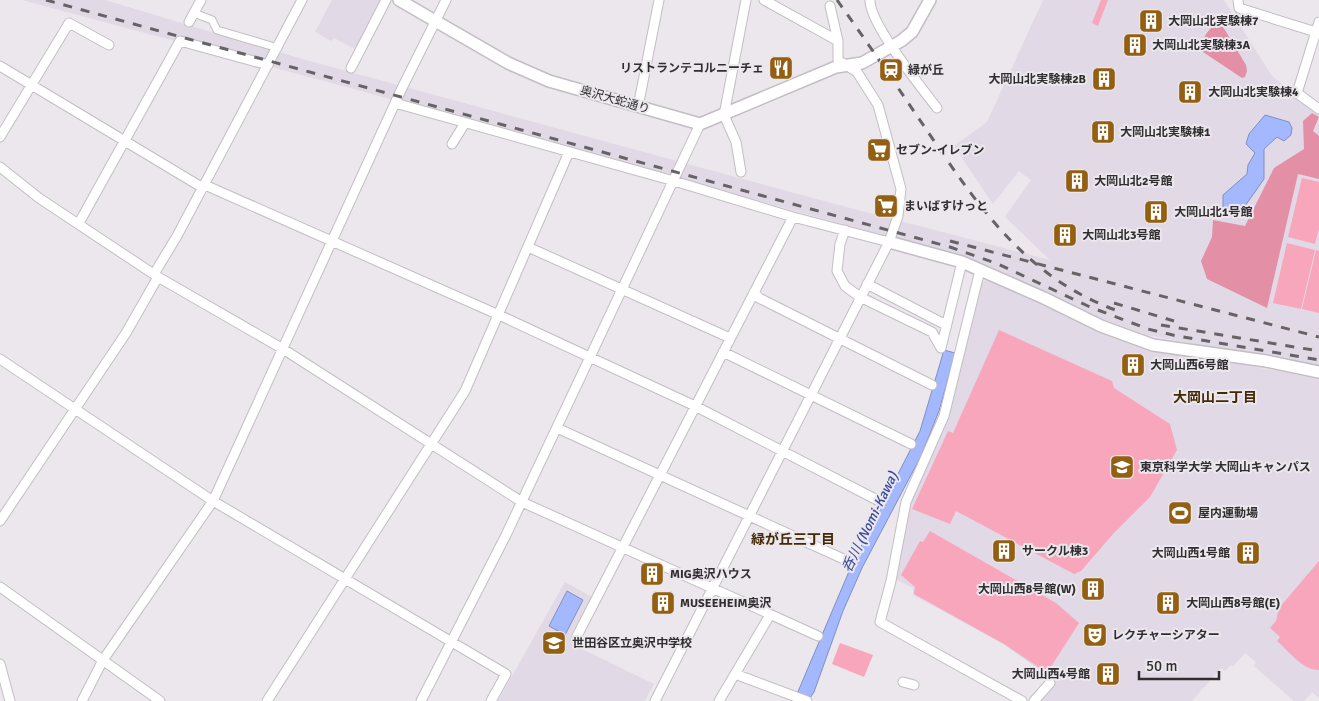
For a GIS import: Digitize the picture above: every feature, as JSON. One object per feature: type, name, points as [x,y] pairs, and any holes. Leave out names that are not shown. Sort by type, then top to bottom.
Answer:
[{"type":"street","points":[[189,22],[201,0]]},
{"type":"street","points":[[0,521],[126,333],[302,0]]},
{"type":"street","points":[[351,68],[386,0]]},
{"type":"street","name":"奥沢大蛇通り","points":[[399,0],[436,19],[508,62],[549,81],[700,124]]},
{"type":"street","points":[[82,701],[103,660],[213,500],[331,241],[446,0]]},
{"type":"street","points":[[638,107],[659,0]]},
{"type":"street","points":[[741,172],[736,142],[724,115],[746,0]]},
{"type":"street","points":[[764,0],[838,41]]},
{"type":"street","points":[[421,701],[522,502],[700,124],[844,66],[862,63],[912,32],[930,0]]},
{"type":"street","points":[[1238,0],[1239,8],[1316,32]]},
{"type":"street","points":[[870,1],[870,10],[892,46],[936,108]]},
{"type":"street","points":[[654,701],[889,242],[898,216],[901,189],[878,105],[857,72],[844,66],[838,60],[838,41],[830,6]]},
{"type":"street","points":[[194,12],[212,20],[217,30],[278,48]]},
{"type":"street","points":[[1319,22],[1297,93],[1319,109]]},
{"type":"street","points":[[0,137],[69,23],[109,44]]},
{"type":"street","points":[[79,223],[180,41],[268,66]]},
{"type":"street","points":[[0,66],[125,142],[204,186],[499,315],[695,406],[881,502]]},
{"type":"street","points":[[395,104],[674,181],[793,217],[962,262],[1101,326],[1153,345],[1266,361],[1319,372]]},
{"type":"street","points":[[452,144],[465,123]]},
{"type":"street","points":[[268,701],[465,391],[569,152]]},
{"type":"street","points":[[0,167],[39,198],[156,276],[283,349],[522,502],[818,636]]},
{"type":"street","points":[[577,636],[793,217]]},
{"type":"street","points":[[845,230],[840,244],[838,271],[845,286],[860,297],[932,332],[942,348],[962,262]]},
{"type":"street","points":[[528,247],[730,338]]},
{"type":"street","points":[[980,270],[944,416],[906,502],[891,581],[880,622],[1022,701]]},
{"type":"street","points":[[867,284],[946,325]]},
{"type":"street","points":[[754,292],[759,298],[839,340],[932,385]]},
{"type":"street","points":[[723,352],[911,444]]},
{"type":"street","points":[[0,360],[213,500],[506,674],[491,701]]},
{"type":"street","points":[[557,428],[850,562]]},
{"type":"street","points":[[0,587],[160,701]]},
{"type":"street","points":[[719,701],[770,615]]},
{"type":"street","points":[[0,664],[10,701]]},
{"type":"street","points":[[735,674],[806,701]]},
{"type":"street","points":[[903,682],[914,685]]},
{"type":"street","points":[[1034,701],[1050,683]]},
{"type":"shaded area","points":[[22,0],[105,0],[302,59],[835,204],[1050,260],[1005,217],[1031,180],[1019,171],[993,204],[954,146],[987,122],[1043,0],[1224,0],[1272,76],[1319,113],[1319,367],[1147,335],[1087,313],[996,270],[948,253],[365,92]]},
{"type":"shaded area","points":[[332,0],[383,0],[357,50],[334,38],[331,41],[315,32]]},
{"type":"shaded area","points":[[1101,0],[1108,0],[1098,26],[1092,23]]},
{"type":"shaded area","points":[[1216,24],[1221,25],[1225,30],[1246,65],[1245,77],[1242,78],[1200,50],[1205,36]]},
{"type":"shaded area","points":[[1312,113],[1319,117],[1313,131],[1319,136],[1319,179],[1298,174],[1267,308],[1207,279],[1201,261],[1212,237],[1213,220],[1245,226],[1274,168],[1304,149],[1303,121]]},
{"type":"shaded area","points":[[1302,178],[1319,182],[1319,229],[1315,244],[1288,237]]},
{"type":"shaded area","points":[[1287,243],[1315,250],[1301,309],[1273,303]]},
{"type":"shaded area","points":[[1316,250],[1319,251],[1319,313],[1302,309]]},
{"type":"shaded area","name":"東京科学大学 大岡山キャンパス","points":[[986,280],[1118,338],[1159,351],[1319,378],[1319,698],[1312,692],[1304,701],[1294,701],[1254,666],[1256,662],[1245,653],[1233,666],[1231,665],[1225,671],[1221,668],[1192,701],[1039,701],[1055,681],[1003,644],[913,595],[913,588],[895,579],[895,569],[913,492],[938,442],[949,409],[982,282]]},
{"type":"shaded area","points":[[999,330],[1112,381],[1114,388],[1170,424],[1177,450],[1150,497],[1113,534],[1081,571],[1074,574],[956,511],[950,524],[912,509],[948,431],[953,433]]},
{"type":"shaded area","points":[[930,531],[1056,603],[1079,623],[1047,673],[1004,644],[914,594],[915,587],[901,575],[920,541],[923,542]]},
{"type":"shaded area","points":[[1319,561],[1319,670],[1307,667],[1296,659],[1277,641],[1280,637],[1270,628],[1276,621],[1279,608]]},
{"type":"shaded area","name":"世田谷区立奥沢中学校","points":[[565,582],[592,597],[571,635],[579,640],[576,646],[654,684],[645,701],[498,701]]},
{"type":"shaded area","points":[[840,643],[873,655],[864,677],[832,664]]},
{"type":"water","points":[[1265,115],[1289,122],[1292,128],[1291,135],[1284,141],[1277,137],[1264,149],[1264,179],[1238,216],[1223,207],[1223,195],[1247,174],[1248,165],[1255,153],[1246,144],[1249,134]]},
{"type":"water","points":[[944,350],[955,353],[939,411],[921,456],[862,568],[843,611],[814,692],[808,701],[794,701],[853,562],[920,431]]},
{"type":"water","points":[[567,591],[583,600],[565,635],[549,626]]},
{"type":"railway","points":[[46,0],[950,247],[998,264],[1090,307],[1148,329],[1177,336],[1319,360]]},
{"type":"railway","points":[[837,0],[947,161],[987,214],[1009,239],[1059,281],[1088,298],[1121,312]]},
{"type":"railway","points":[[950,241],[1319,337]]},
{"type":"railway","points":[[1114,303],[1174,321]]},
{"type":"railway","points":[[1161,325],[1319,351]]},
{"type":"place","name":"大岡山北実験棟7","points":[[1151,21]]},
{"type":"place","name":"大岡山北実験棟3A","points":[[1135,45]]},
{"type":"place","name":"リストランテコルニーチェ","points":[[781,68]]},
{"type":"place","name":"緑が丘","points":[[891,70]]},
{"type":"place","name":"大岡山北実験棟2B","points":[[1104,79]]},
{"type":"place","name":"大岡山北実験棟4","points":[[1190,92]]},
{"type":"place","name":"大岡山北実験棟1","points":[[1103,132]]},
{"type":"place","name":"セブン-イレブン","points":[[879,150]]},
{"type":"place","name":"大岡山北2号館","points":[[1077,181]]},
{"type":"place","name":"まいばすけっと","points":[[886,206]]},
{"type":"place","name":"大岡山北1号館","points":[[1156,212]]},
{"type":"place","name":"大岡山北3号館","points":[[1065,235]]},
{"type":"place","name":"大岡山西6号館","points":[[1133,365]]},
{"type":"place","name":"東京科学大学 大岡山キャンパス","points":[[1122,467]]},
{"type":"place","name":"屋内運動場","points":[[1180,513]]},
{"type":"place","name":"サークル棟3","points":[[1004,551]]},
{"type":"place","name":"大岡山西1号館","points":[[1248,553]]},
{"type":"place","name":"MIG奥沢ハウス","points":[[652,574]]},
{"type":"place","name":"大岡山西8号館(W)","points":[[1093,589]]},
{"type":"place","name":"MUSEEHEIM奥沢","points":[[663,603]]},
{"type":"place","name":"大岡山西8号館(E)","points":[[1168,603]]},
{"type":"place","name":"レクチャーシアター","points":[[1095,635]]},
{"type":"place","name":"世田谷区立奥沢中学校","points":[[554,643]]},
{"type":"place","name":"大岡山西4号館","points":[[1108,674]]},
{"type":"district","name":"大岡山二丁目","points":[[1215,397]]},
{"type":"district","name":"緑が丘三丁目","points":[[793,539]]},
{"type":"water label","name":"呑川 (Nomi-Kawa)","points":[[870,522]]}]
